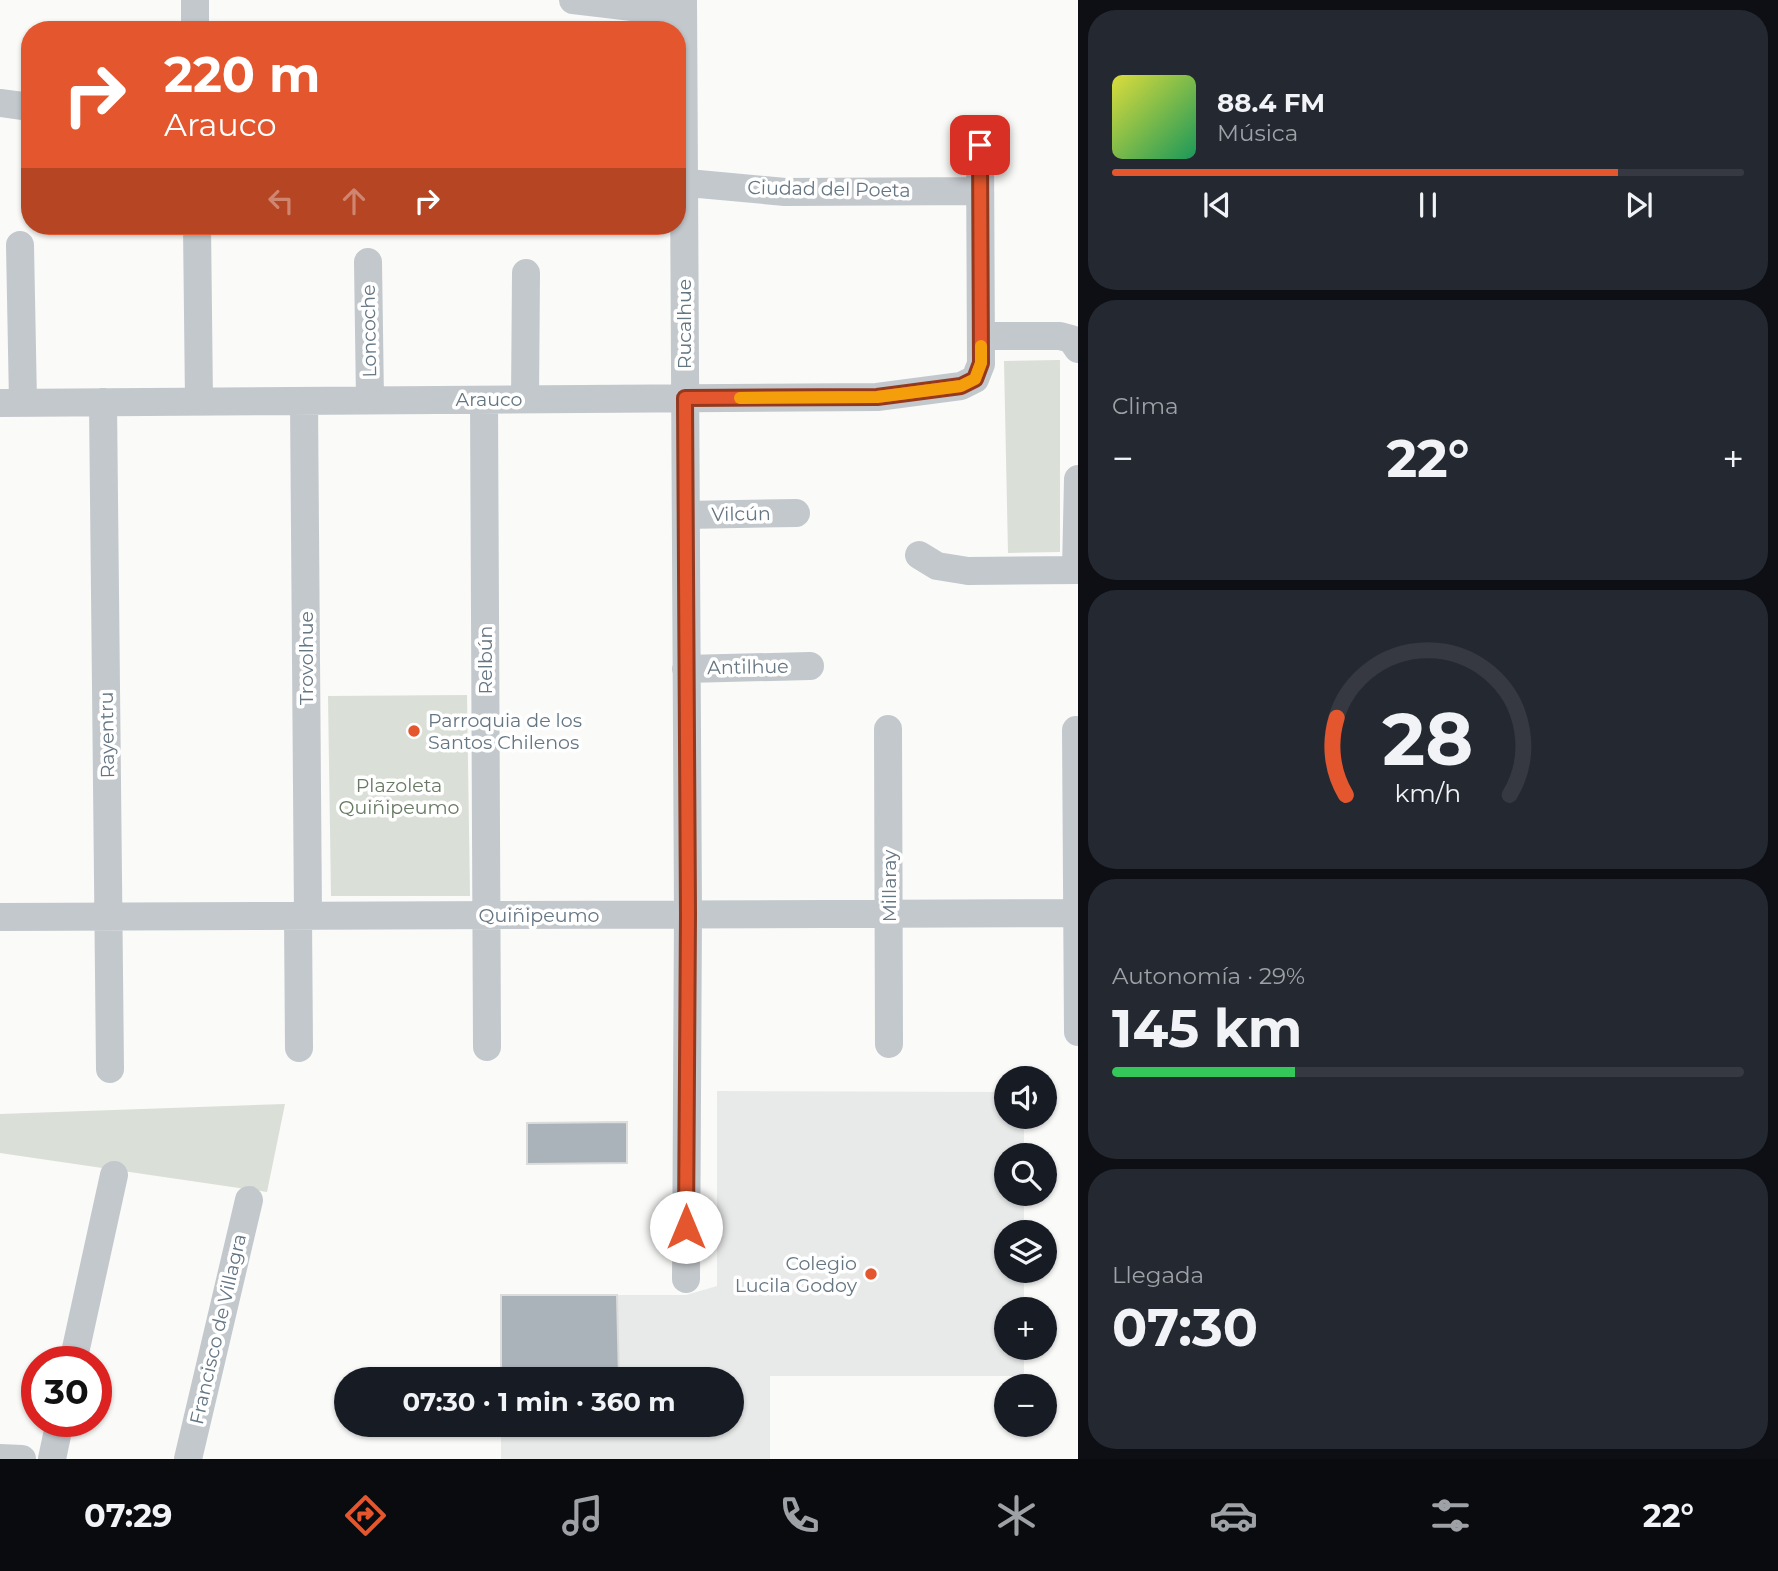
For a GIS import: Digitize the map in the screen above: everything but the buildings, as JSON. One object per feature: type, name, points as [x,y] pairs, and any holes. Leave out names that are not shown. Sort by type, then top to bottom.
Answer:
[{"type":"street","points":[[195,0],[195,21]]},
{"type":"street","points":[[573,0],[683,6]]},
{"type":"street","points":[[0,103],[21,106]]},
{"type":"street","points":[[980,145],[981,336],[1060,336],[1071,339],[1078,349]]},
{"type":"street","name":"Ciudad del Poeta","points":[[686,183],[785,192],[980,191]]},
{"type":"street","points":[[197,235],[199,401]]},
{"type":"street","name":"Rucalhue","points":[[681,235],[685,398],[688,914],[686,1279]]},
{"type":"street","points":[[11,402],[20,245]]},
{"type":"street","name":"Loncoche","points":[[368,262],[370,400]]},
{"type":"street","points":[[525,399],[526,272]]},
{"type":"street","name":"Arauco","points":[[11,402],[877,397],[961,386],[975,379],[981,363],[981,336]]},
{"type":"street","name":"Relbún","points":[[484,400],[487,1046]]},
{"type":"street","name":"Trovolhue","points":[[299,1048],[303,916],[304,401]]},
{"type":"street","name":"Rayentru","points":[[103,402],[110,1069]]},
{"type":"street","points":[[919,555],[937,566],[968,571],[1077,570],[1078,479]]},
{"type":"street","name":"Vilcún","points":[[686,515],[796,513]]},
{"type":"street","name":"Antilhue","points":[[686,669],[810,666]]},
{"type":"street","name":"Millaray","points":[[888,729],[889,1044]]},
{"type":"street","points":[[1076,730],[1078,1032]]},
{"type":"street","name":"Quiñipeumo","points":[[0,917],[1078,913]]},
{"type":"street","points":[[77,1346],[114,1175]]},
{"type":"street","name":"Francisco de Villagra","points":[[188,1459],[249,1200]]},
{"type":"street","points":[[52,1459],[57,1437]]},
{"type":"street","points":[[0,1458],[22,1459]]},
{"type":"shaded area","name":"Colegio Lucila Godoy","points":[[717,1091],[994,1092],[994,1129],[1024,1129],[1024,1143],[994,1143],[994,1206],[1024,1206],[1024,1220],[994,1220],[994,1283],[1024,1283],[1024,1297],[994,1297],[994,1360],[1024,1360],[1024,1374],[770,1376],[770,1459],[501,1459],[501,1437],[744,1437],[744,1367],[501,1367],[501,1295],[686,1295],[717,1286]]},
{"type":"green space","points":[[1060,360],[1060,552],[1008,553],[1004,361]]},
{"type":"green space","name":"Plazoleta Quiñipeumo","points":[[467,695],[470,896],[331,896],[328,696]]},
{"type":"green space","points":[[285,1104],[267,1192],[0,1153],[0,1114]]},
{"type":"slow traffic","points":[[740,398],[877,397],[961,386],[975,379],[981,363],[981,346]]},
{"type":"place","name":"Parroquia de los Santos Chilenos","points":[[414,731]]},
{"type":"place","name":"Colegio Lucila Godoy","points":[[871,1274]]},
{"type":"route","points":[[686,1227],[688,914],[685,398],[877,397],[961,386],[975,379],[981,363],[980,145]]}]
